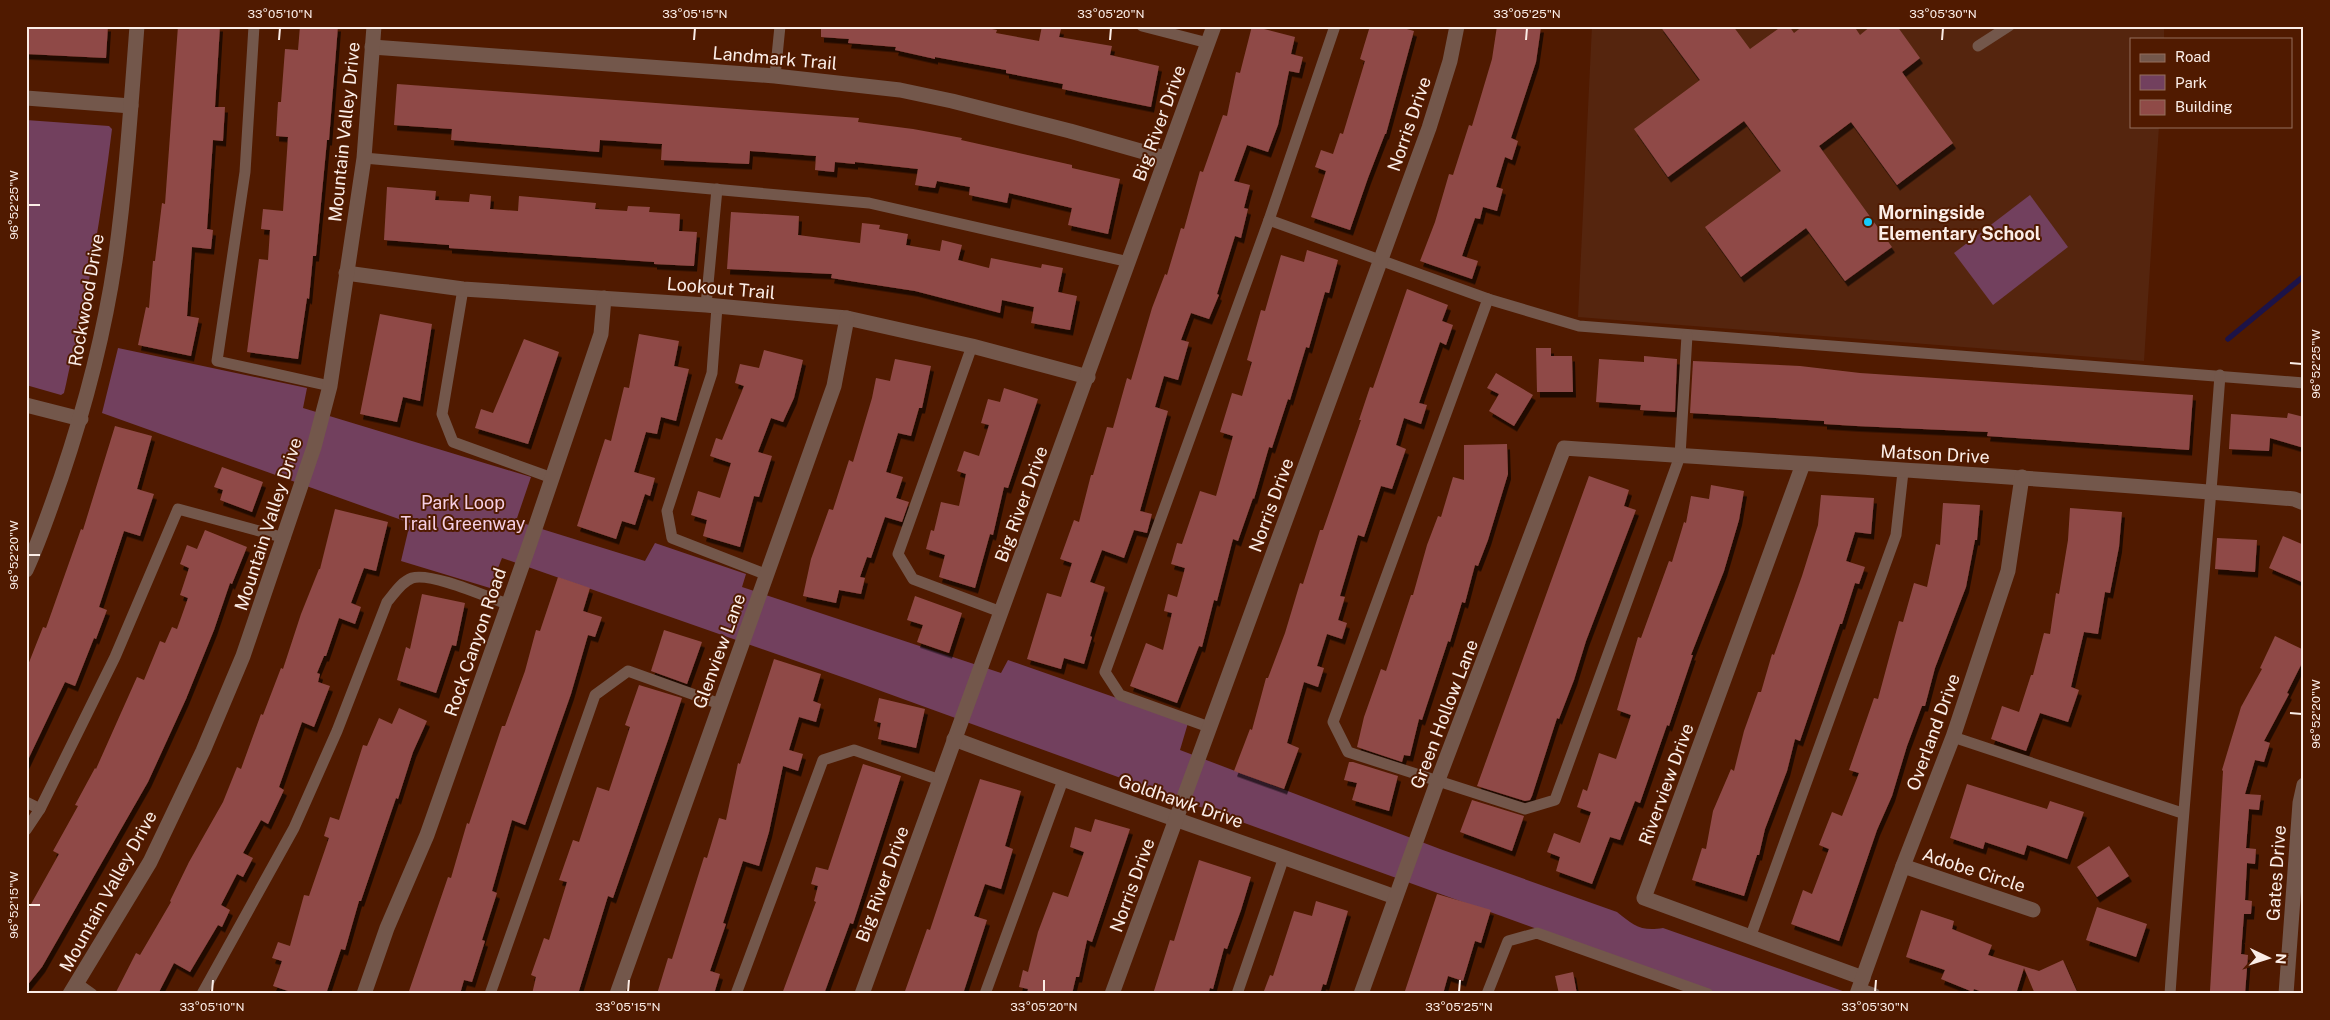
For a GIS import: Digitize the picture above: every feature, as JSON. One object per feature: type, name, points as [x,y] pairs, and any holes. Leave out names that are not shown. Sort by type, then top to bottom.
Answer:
[{"type":"street","name":"Rockwood Drive","points":[[26,570],[38,545],[81,419],[97,351],[114,262],[124,191],[137,26]]},
{"type":"street","name":"Mountain Valley Drive","points":[[74,989],[150,862],[202,751],[243,656],[314,447],[330,386],[364,158],[374,26]]},
{"type":"street","name":"Big River Drive","points":[[862,994],[1088,377],[1165,158],[1214,26]]},
{"type":"street","name":"Norris Drive","points":[[1112,994],[1429,128],[1450,61],[1457,26]]},
{"type":"street","name":"Landmark Trail","points":[[372,47],[774,76],[900,90],[1070,131],[1165,158]]},
{"type":"street","points":[[26,98],[131,106]]},
{"type":"street","name":"Lookout Trail","points":[[346,273],[463,289],[712,306],[846,318],[972,346],[1088,377]]},
{"type":"street","name":"Rock Canyon Road","points":[[364,994],[387,928],[427,834],[552,478],[601,334],[604,298]]},
{"type":"street","name":"Glenview Lane","points":[[617,994],[765,574],[834,386],[846,318]]},
{"type":"street","points":[[26,405],[81,419]]},
{"type":"street","name":"Green Hollow Lane","points":[[1361,994],[1438,780],[1564,448]]},
{"type":"street","name":"Matson Drive","points":[[1564,448],[1903,472],[2022,477],[2294,499],[2304,502]]},
{"type":"street","name":"Riverview Drive","points":[[1803,464],[1644,898],[1750,938],[1860,987]]},
{"type":"street","name":"Overland Drive","points":[[1860,987],[1903,866],[1953,737],[2008,571],[2022,477]]},
{"type":"street","name":"Goldhawk Drive","points":[[954,739],[1063,780],[1176,818],[1395,897]]},
{"type":"street","name":"Gates Drive","points":[[2286,994],[2300,803],[2304,785]]},
{"type":"street","name":"Adobe Circle","points":[[1903,866],[2033,910]]},
{"type":"lane","points":[[254,26],[245,172],[217,361],[330,386]]},
{"type":"lane","points":[[774,76],[780,26]]},
{"type":"lane","points":[[1142,26],[1208,43]]},
{"type":"lane","points":[[1209,727],[1120,695],[1105,672],[1269,220],[1335,26]]},
{"type":"lane","points":[[1978,46],[2008,26]]},
{"type":"lane","points":[[364,158],[869,203],[1129,262]]},
{"type":"lane","points":[[717,189],[712,306],[712,373],[668,511],[672,538],[765,574]]},
{"type":"lane","points":[[1269,220],[1488,299],[1579,326],[2304,383]]},
{"type":"lane","points":[[463,289],[442,414],[453,442],[552,478]]},
{"type":"lane","points":[[1488,299],[1333,722],[1348,752],[1525,808],[1555,800],[1680,456],[1686,335]]},
{"type":"lane","points":[[972,346],[898,554],[913,580],[1001,612]]},
{"type":"lane","points":[[2170,994],[2182,813],[2220,375]]},
{"type":"lane","points":[[1750,938],[1896,535],[1903,472]]},
{"type":"lane","points":[[26,830],[40,809],[116,656],[178,509],[284,538]]},
{"type":"lane","points":[[202,994],[294,828],[337,732],[388,602],[401,585],[412,578],[432,578],[507,604]]},
{"type":"lane","points":[[490,994],[595,695],[628,671],[720,704]]},
{"type":"lane","points":[[1953,737],[2182,813]]},
{"type":"lane","points":[[736,994],[823,760],[854,750],[940,780]]},
{"type":"lane","points":[[985,994],[1063,780]]},
{"type":"lane","points":[[26,802],[40,809]]},
{"type":"lane","points":[[1236,994],[1284,857]]},
{"type":"lane","points":[[1487,994],[1508,941],[1538,933],[1708,994]]},
{"type":"lane","points":[[1860,987],[1875,994]]},
{"type":"lane","points":[[74,989],[92,994]]},
{"type":"shaded area","name":"Morningside Elementary School","points":[[1592,26],[2164,26],[2164,38],[2130,38],[2130,128],[2159,128],[2144,361],[1578,317]]},
{"type":"green space","points":[[26,120],[109,126],[112,129],[101,212],[86,295],[75,350],[64,393],[61,395],[26,385]]},
{"type":"green space","points":[[2030,195],[2068,247],[1993,305],[1954,253]]},
{"type":"green space","name":"Park Loop Trail Greenway","points":[[118,348],[307,388],[303,408],[531,477],[516,521],[645,561],[655,543],[746,574],[742,587],[1001,673],[1008,660],[1188,723],[1180,750],[1440,849],[1617,912],[1628,921],[1643,928],[1663,928],[1851,994],[1716,994],[859,683],[502,558],[490,588],[401,561],[410,523],[102,413]]},
{"type":"building","points":[[26,26],[108,26],[106,58],[26,54]]},
{"type":"building","points":[[178,26],[220,26],[215,107],[225,107],[223,141],[213,140],[207,229],[213,230],[211,249],[192,247],[187,316],[199,318],[191,356],[138,345],[146,307],[149,308],[153,261],[155,261],[162,203],[165,204]]},
{"type":"building","points":[[300,26],[338,26],[329,140],[327,140],[316,256],[313,256],[309,299],[307,298],[298,359],[247,352],[259,259],[268,260],[270,230],[261,229],[263,209],[283,211],[288,137],[276,136],[278,102],[281,102],[285,49],[298,50]]},
{"type":"building","points":[[821,26],[977,26],[997,30],[996,33],[1039,41],[1042,26],[1046,26],[1061,29],[1059,37],[1112,46],[1110,55],[1159,66],[1151,107],[1062,89],[1063,84],[1006,73],[1006,70],[935,57],[935,59],[895,50],[896,47],[848,43],[849,39],[821,37]]},
{"type":"building","points":[[1252,26],[1295,37],[1291,54],[1303,57],[1299,73],[1289,71],[1278,125],[1268,152],[1247,145],[1234,181],[1250,185],[1244,208],[1248,209],[1241,238],[1235,236],[1217,294],[1219,295],[1209,319],[1191,313],[1181,340],[1189,342],[1178,380],[1164,376],[1155,407],[1168,411],[1140,511],[1152,514],[1147,533],[1134,530],[1124,558],[1102,550],[1090,582],[1105,587],[1090,636],[1092,637],[1084,664],[1064,658],[1061,669],[1027,659],[1047,593],[1061,597],[1072,563],[1060,559],[1074,520],[1079,522],[1091,475],[1093,475],[1107,427],[1113,428],[1127,378],[1131,380],[1152,308],[1165,274],[1167,275],[1181,228],[1184,229],[1200,171],[1203,172],[1223,115],[1227,116],[1236,72],[1240,73]]},
{"type":"building","points":[[1370,26],[1396,26],[1414,31],[1386,134],[1350,230],[1311,217],[1326,171],[1315,167],[1321,150],[1333,154],[1340,133],[1343,134],[1365,61],[1360,59]]},
{"type":"building","points":[[1497,26],[1541,27],[1536,62],[1511,138],[1518,141],[1512,160],[1505,157],[1496,187],[1503,189],[1497,211],[1483,207],[1480,219],[1475,218],[1462,256],[1478,261],[1472,279],[1420,261],[1435,222],[1449,174],[1453,175],[1469,125],[1472,126],[1492,59]]},
{"type":"building","points":[[1660,26],[1733,26],[1750,49],[1782,26],[1789,26],[1794,33],[1803,26],[1854,26],[1860,35],[1871,26],[1897,26],[1920,58],[1902,72],[1953,143],[1897,185],[1851,122],[1819,146],[1892,247],[1845,281],[1806,228],[1741,277],[1705,227],[1781,171],[1744,121],[1668,177],[1634,129],[1700,80]]},
{"type":"building","points":[[397,84],[859,118],[858,122],[962,138],[961,140],[1072,165],[1072,168],[1120,179],[1108,234],[1068,225],[1072,208],[1009,193],[1007,203],[969,195],[970,187],[937,181],[935,188],[915,185],[918,169],[855,162],[855,164],[835,162],[834,172],[815,170],[816,156],[750,151],[749,164],[661,160],[662,144],[600,140],[599,152],[451,140],[452,129],[394,125]]},
{"type":"building","points":[[387,187],[436,191],[435,200],[469,202],[470,194],[491,196],[490,209],[518,211],[519,196],[596,203],[595,209],[627,211],[628,206],[650,207],[649,212],[680,214],[679,231],[697,232],[694,266],[449,248],[449,245],[384,240]]},
{"type":"building","points":[[731,212],[799,216],[798,235],[860,243],[862,223],[880,225],[879,229],[908,234],[906,245],[940,251],[942,240],[962,245],[958,260],[989,268],[991,258],[1041,268],[1042,264],[1063,268],[1058,292],[1077,296],[1070,330],[1031,323],[1034,307],[1002,300],[1000,313],[915,291],[831,278],[832,274],[727,269]]},
{"type":"building","points":[[1307,250],[1338,260],[1329,293],[1325,292],[1309,348],[1306,347],[1290,400],[1288,399],[1272,448],[1269,447],[1254,499],[1238,541],[1233,539],[1217,601],[1214,600],[1202,647],[1199,646],[1177,703],[1130,686],[1146,643],[1163,650],[1172,613],[1164,611],[1168,594],[1177,597],[1185,568],[1171,564],[1177,543],[1182,544],[1200,491],[1216,496],[1233,436],[1220,432],[1232,393],[1242,396],[1252,362],[1247,360],[1261,310],[1265,311],[1281,255],[1304,262]]},
{"type":"building","points":[[1407,289],[1448,305],[1442,321],[1453,325],[1446,345],[1440,342],[1419,403],[1427,405],[1421,424],[1404,418],[1396,445],[1406,449],[1392,489],[1381,486],[1364,537],[1358,535],[1340,596],[1345,597],[1338,620],[1347,623],[1342,639],[1327,634],[1317,666],[1324,668],[1318,687],[1304,682],[1287,743],[1299,748],[1284,789],[1234,771],[1250,729],[1252,730],[1266,678],[1268,678],[1285,633],[1300,583],[1303,584],[1320,530],[1323,530],[1361,420],[1359,420],[1370,387],[1373,388]]},
{"type":"building","points":[[380,314],[432,324],[420,401],[403,397],[397,422],[360,414]]},
{"type":"building","points":[[639,334],[679,341],[674,366],[689,369],[676,421],[661,417],[657,434],[646,432],[634,472],[655,478],[650,496],[645,494],[635,525],[622,521],[616,539],[577,526],[605,439],[611,441],[624,387],[629,388]]},
{"type":"building","points":[[524,339],[559,352],[528,444],[475,428],[481,409],[493,413]]},
{"type":"building","points":[[1536,348],[1551,348],[1551,356],[1572,356],[1573,392],[1537,392]]},
{"type":"building","points":[[764,350],[803,360],[794,398],[783,422],[771,418],[758,452],[772,456],[759,497],[754,496],[740,547],[703,536],[707,520],[691,515],[698,491],[720,498],[731,463],[710,456],[716,438],[722,440],[744,386],[735,383],[740,364],[759,368]]},
{"type":"building","points":[[1644,356],[1677,359],[1675,412],[1640,410],[1641,405],[1596,402],[1599,359],[1644,362]]},
{"type":"building","points":[[895,359],[931,366],[922,408],[919,408],[911,436],[898,433],[886,472],[903,477],[896,498],[909,502],[902,522],[885,517],[871,558],[867,557],[860,577],[865,578],[861,594],[839,590],[836,603],[803,596],[811,559],[829,509],[833,510],[849,460],[853,462],[876,378],[890,381]]},
{"type":"building","points":[[1693,361],[1800,366],[1860,373],[2193,395],[2189,450],[1987,436],[1988,432],[1824,424],[1824,421],[1690,413]]},
{"type":"building","points":[[1496,373],[1533,395],[1514,426],[1489,411],[1499,394],[1487,388]]},
{"type":"building","points":[[1004,388],[1038,399],[1008,488],[1004,487],[993,535],[990,534],[975,588],[939,577],[945,555],[926,549],[931,530],[934,531],[941,502],[959,506],[966,474],[957,471],[964,451],[979,456],[989,425],[981,423],[988,399],[1000,402]]},
{"type":"building","points":[[2288,413],[2304,417],[2304,448],[2270,438],[2269,451],[2229,449],[2231,414],[2287,418]]},
{"type":"building","points":[[115,426],[152,436],[137,489],[154,494],[140,536],[124,531],[99,607],[107,610],[96,639],[94,638],[75,686],[65,682],[26,764],[26,670],[43,627],[46,628],[81,529],[83,530]]},
{"type":"building","points":[[1507,444],[1508,474],[1488,540],[1478,566],[1475,565],[1465,603],[1462,602],[1422,720],[1419,719],[1410,756],[1404,755],[1402,762],[1357,747],[1364,717],[1381,669],[1386,671],[1411,595],[1413,595],[1427,545],[1438,516],[1441,517],[1453,477],[1464,480],[1464,445]]},
{"type":"building","points":[[222,467],[263,482],[252,512],[220,500],[223,490],[214,487]]},
{"type":"building","points":[[1589,476],[1629,490],[1624,506],[1636,510],[1586,641],[1574,680],[1559,719],[1557,718],[1532,796],[1530,800],[1525,801],[1477,786]]},
{"type":"building","points":[[1711,485],[1744,491],[1739,520],[1724,571],[1691,655],[1693,655],[1669,726],[1667,725],[1640,803],[1635,801],[1620,840],[1610,837],[1592,884],[1556,871],[1560,857],[1547,852],[1554,833],[1580,843],[1591,812],[1577,807],[1583,789],[1587,791],[1599,753],[1616,759],[1631,715],[1617,710],[1638,637],[1641,638],[1669,561],[1672,562],[1684,522],[1686,523],[1691,496],[1709,499]]},
{"type":"building","points":[[1821,495],[1874,498],[1871,534],[1855,532],[1846,561],[1865,567],[1859,584],[1855,583],[1800,741],[1795,739],[1787,771],[1765,829],[1759,855],[1757,855],[1744,896],[1692,880],[1702,848],[1706,849],[1713,811],[1731,769],[1734,771],[1744,731],[1758,692],[1761,692],[1772,654],[1774,655],[1802,576],[1818,525]]},
{"type":"building","points":[[1943,503],[1980,505],[1977,540],[1975,540],[1966,587],[1935,668],[1925,706],[1922,706],[1907,746],[1892,796],[1877,830],[1839,941],[1791,924],[1803,890],[1812,894],[1829,849],[1819,845],[1832,812],[1842,816],[1859,773],[1849,770],[1874,698],[1878,699],[1899,621],[1903,622],[1914,583],[1927,587],[1936,544],[1940,545]]},
{"type":"building","points":[[2070,508],[2122,512],[2119,547],[2110,593],[2105,592],[2098,634],[2084,632],[2071,687],[2079,690],[2068,722],[2040,713],[2026,751],[1991,739],[2002,706],[2019,712],[2031,675],[2033,675],[2044,633],[2050,634],[2056,593],[2059,594],[2068,540]]},
{"type":"building","points":[[335,509],[388,522],[376,571],[364,568],[351,603],[361,607],[355,624],[339,618],[326,656],[324,656],[317,673],[320,674],[318,682],[330,686],[314,727],[302,722],[279,787],[284,790],[268,824],[261,820],[243,853],[253,858],[243,877],[237,874],[221,905],[230,910],[222,927],[218,925],[190,972],[174,963],[158,994],[115,994],[136,953],[140,955],[171,902],[189,862],[223,802],[237,767],[241,769],[261,714],[263,715],[281,668],[283,669],[301,614],[320,569]]},
{"type":"building","points":[[205,530],[247,547],[232,584],[230,583],[214,630],[186,699],[148,782],[42,967],[26,987],[26,913],[59,854],[53,851],[78,806],[75,805],[96,769],[137,677],[144,680],[160,641],[165,643],[172,627],[177,629],[188,598],[180,595],[189,568],[180,564],[187,545],[197,549]]},
{"type":"building","points":[[2283,536],[2304,545],[2304,583],[2269,568]]},
{"type":"building","points":[[2217,538],[2257,540],[2255,572],[2215,569]]},
{"type":"building","points":[[558,577],[590,588],[583,611],[602,617],[595,637],[588,635],[571,694],[525,825],[512,820],[492,891],[497,893],[482,940],[485,941],[472,982],[464,980],[460,994],[408,994],[448,877],[451,878],[467,823],[469,824],[502,726],[505,726],[525,671],[536,630],[540,631]]},
{"type":"building","points":[[422,594],[465,603],[456,646],[452,645],[436,693],[397,680],[406,647],[410,649]]},
{"type":"building","points":[[915,596],[962,613],[949,653],[917,642],[923,625],[907,620]]},
{"type":"building","points":[[664,630],[702,642],[687,684],[651,671]]},
{"type":"building","points":[[2275,636],[2304,650],[2304,659],[2287,693],[2289,694],[2264,741],[2270,743],[2264,762],[2255,760],[2245,794],[2261,795],[2259,810],[2249,809],[2246,848],[2256,849],[2255,864],[2247,863],[2245,900],[2252,901],[2251,914],[2244,914],[2241,954],[2248,955],[2245,994],[2210,991],[2222,770],[2241,707],[2262,669],[2260,668]]},
{"type":"building","points":[[774,659],[821,674],[813,701],[821,704],[816,722],[799,717],[789,750],[803,754],[798,771],[783,766],[769,832],[759,866],[743,861],[723,923],[726,924],[710,971],[720,974],[714,994],[657,994],[668,958],[672,959],[704,857],[707,858],[719,818],[726,820],[738,763],[740,764]]},
{"type":"building","points":[[639,685],[682,698],[668,740],[613,898],[608,896],[578,994],[532,994],[536,977],[531,975],[544,938],[549,940],[567,882],[559,880],[573,840],[579,842],[597,787],[609,791],[630,727],[625,725]]},
{"type":"building","points":[[879,698],[925,709],[916,748],[878,739],[881,723],[874,721]]},
{"type":"building","points":[[399,708],[427,721],[413,752],[398,799],[396,798],[361,901],[359,901],[345,950],[341,949],[326,994],[297,994],[273,986],[282,961],[272,958],[278,942],[290,946],[304,895],[309,896],[329,838],[324,836],[330,817],[339,820],[363,745],[367,746],[379,718],[392,724]]},
{"type":"building","points":[[1349,762],[1398,776],[1389,811],[1352,800],[1357,783],[1344,780]]},
{"type":"building","points":[[863,764],[901,776],[853,924],[850,923],[824,994],[782,994],[816,902],[814,901],[818,886],[811,884],[816,867],[828,870]]},
{"type":"building","points":[[980,779],[1021,791],[1005,846],[1013,849],[1001,889],[985,884],[974,916],[987,920],[963,994],[904,994],[927,929],[930,930]]},
{"type":"building","points":[[1967,784],[2047,809],[2050,801],[2084,812],[2067,859],[2027,845],[2024,855],[1985,842],[1983,849],[1950,838]]},
{"type":"building","points":[[1472,800],[1524,816],[1512,851],[1460,832]]},
{"type":"building","points":[[1095,819],[1130,829],[1092,942],[1087,940],[1079,977],[1076,977],[1072,994],[1027,994],[1028,989],[1019,987],[1023,970],[1028,972],[1038,932],[1053,892],[1068,897],[1084,852],[1070,847],[1075,827],[1091,832]]},
{"type":"building","points":[[2109,846],[2129,876],[2097,897],[2077,867]]},
{"type":"building","points":[[1199,860],[1251,877],[1241,910],[1227,949],[1224,948],[1213,989],[1210,988],[1208,994],[1153,994],[1170,940],[1174,941]]},
{"type":"building","points":[[1437,894],[1491,910],[1481,943],[1475,941],[1463,981],[1448,976],[1443,994],[1404,994]]},
{"type":"building","points":[[1316,901],[1348,911],[1326,985],[1323,984],[1320,994],[1273,994],[1264,991],[1270,975],[1273,976],[1294,911],[1312,916]]},
{"type":"building","points":[[2097,907],[2147,924],[2136,957],[2086,940]]},
{"type":"building","points":[[1921,910],[1954,921],[1952,929],[1992,945],[1988,955],[2039,971],[2063,960],[2078,994],[2035,994],[2024,968],[2016,994],[1988,994],[1974,989],[1973,992],[1941,979],[1945,970],[1906,957]]},
{"type":"building","points":[[1573,972],[1577,994],[1559,994],[1555,976]]},
{"type":"waterway","points":[[2228,339],[2304,276]]},
{"type":"place","name":"Morningside Elementary School","points":[[1868,222]]}]
